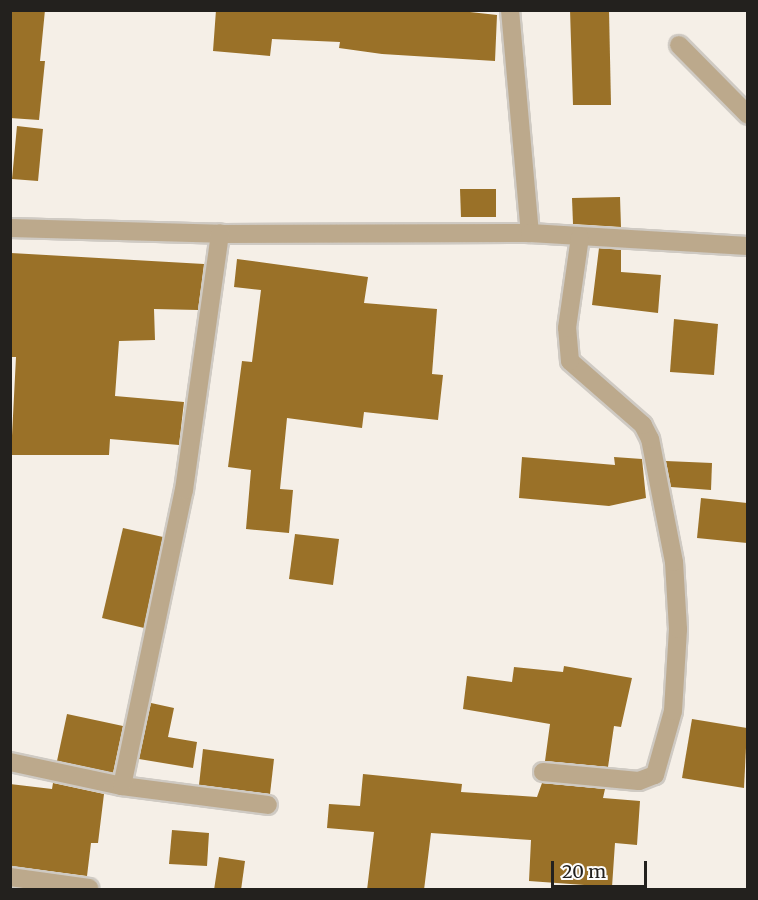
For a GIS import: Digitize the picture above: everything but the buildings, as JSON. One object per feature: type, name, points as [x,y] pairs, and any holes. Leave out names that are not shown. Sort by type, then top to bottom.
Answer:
[{"type":"street","points":[[510,10],[530,233]]},
{"type":"street","points":[[679,45],[747,115]]},
{"type":"street","points":[[10,228],[220,234],[530,233],[747,246]]},
{"type":"street","points":[[122,786],[184,490],[220,234]]},
{"type":"street","points":[[543,772],[639,781],[655,775],[673,711],[677,641],[674,562],[650,439],[643,425],[570,361],[567,328],[580,237]]},
{"type":"street","points":[[10,762],[122,786],[268,805]]},
{"type":"street","points":[[10,877],[89,888]]}]
